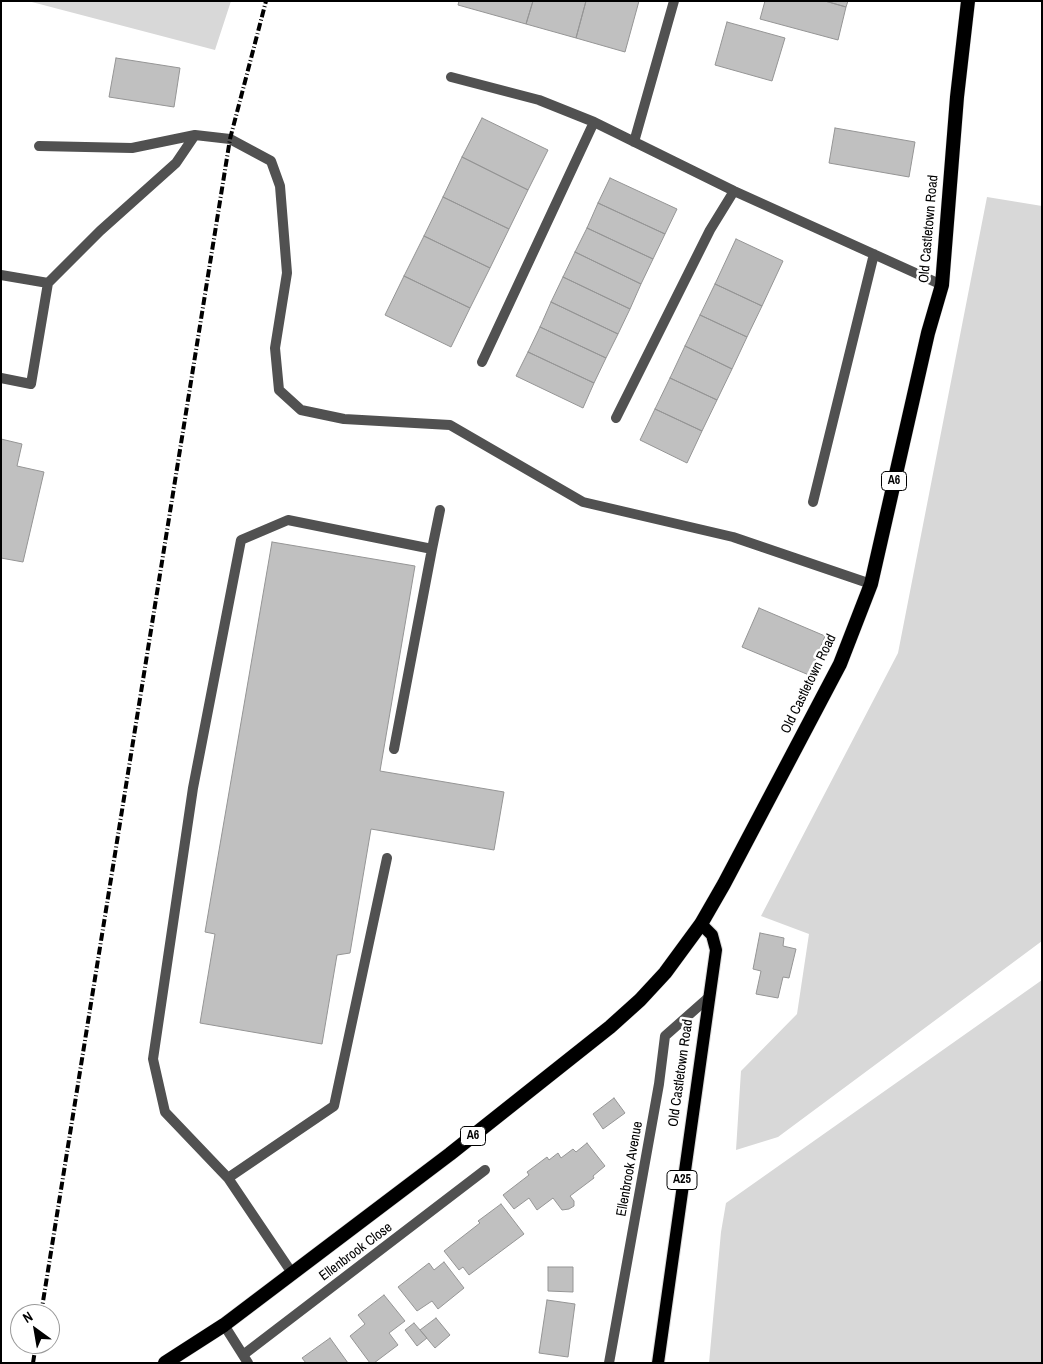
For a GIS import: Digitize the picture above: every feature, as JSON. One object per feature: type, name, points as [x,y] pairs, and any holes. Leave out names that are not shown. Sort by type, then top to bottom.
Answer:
[{"type":"highway","name":"Old Castletown Road","points":[[701,924],[840,664],[871,584],[928,334],[942,284],[957,97],[968,1]]},
{"type":"highway","name":"A6","points":[[165,1363],[224,1325],[458,1148],[610,1027],[640,1000],[665,972],[701,924]]},
{"type":"main road","name":"Old Castletown Road","points":[[658,1363],[716,950],[712,935],[701,924]]},
{"type":"street","points":[[634,142],[674,1]]},
{"type":"street","points":[[451,77],[539,100],[594,122],[734,190],[942,284]]},
{"type":"street","points":[[482,362],[594,122]]},
{"type":"street","points":[[1,378],[31,384],[48,284],[100,232],[176,164],[195,135]]},
{"type":"street","points":[[40,146],[132,148],[195,135],[230,138],[271,162],[280,186],[287,272],[275,348],[279,390],[301,410],[344,419],[450,425],[583,502],[732,537],[871,584]]},
{"type":"street","points":[[616,418],[710,230],[734,190]]},
{"type":"street","points":[[813,502],[874,254]]},
{"type":"street","points":[[1,275],[48,284]]},
{"type":"street","points":[[394,749],[440,510]]},
{"type":"street","points":[[292,1273],[228,1178],[165,1112],[153,1059],[193,788],[240,540],[288,520],[432,549]]},
{"type":"street","points":[[228,1178],[334,1106],[387,858]]},
{"type":"street","name":"Ellenbrook Avenue","points":[[609,1363],[660,1084],[665,1036],[708,998]]},
{"type":"street","name":"Ellenbrook Close","points":[[245,1359],[486,1170]]},
{"type":"street","points":[[224,1325],[245,1359]]},
{"type":"shaded area","points":[[28,1],[231,1],[215,50]]},
{"type":"shaded area","points":[[987,197],[1042,206],[1042,941],[778,1137],[736,1150],[741,1071],[797,1014],[809,934],[761,916],[898,653]]},
{"type":"shaded area","points":[[1042,980],[1042,1363],[709,1363],[721,1232],[726,1203]]},
{"type":"building","points":[[459,1],[533,1],[526,24],[458,5]]},
{"type":"building","points":[[533,1],[586,1],[576,38],[526,24]]},
{"type":"building","points":[[586,1],[639,1],[625,52],[576,38]]},
{"type":"building","points":[[765,1],[825,1],[846,7],[838,40],[760,19]]},
{"type":"building","points":[[825,1],[848,1],[846,7]]},
{"type":"building","points":[[727,22],[785,38],[772,81],[715,65]]},
{"type":"building","points":[[116,58],[180,68],[174,107],[109,97]]},
{"type":"building","points":[[482,118],[548,150],[528,190],[462,157]]},
{"type":"building","points":[[835,128],[915,142],[909,177],[829,163]]},
{"type":"building","points":[[462,157],[528,190],[509,229],[443,197]]},
{"type":"building","points":[[610,178],[677,209],[665,234],[598,203]]},
{"type":"building","points":[[443,197],[509,229],[490,268],[424,236]]},
{"type":"building","points":[[598,203],[665,234],[653,259],[587,228]]},
{"type":"building","points":[[587,228],[653,259],[641,284],[575,252]]},
{"type":"building","points":[[424,236],[490,268],[470,308],[404,276]]},
{"type":"building","points":[[736,239],[783,261],[762,306],[715,284]]},
{"type":"building","points":[[575,252],[641,284],[630,309],[563,277]]},
{"type":"building","points":[[404,276],[470,308],[451,347],[385,315]]},
{"type":"building","points":[[563,277],[630,309],[618,334],[551,302]]},
{"type":"building","points":[[715,284],[762,306],[747,337],[700,315]]},
{"type":"building","points":[[551,302],[618,334],[606,358],[540,327]]},
{"type":"building","points":[[700,315],[747,337],[732,369],[685,346]]},
{"type":"building","points":[[540,327],[606,358],[594,383],[528,352]]},
{"type":"building","points":[[685,346],[732,369],[717,400],[670,378]]},
{"type":"building","points":[[528,352],[594,383],[583,408],[516,376]]},
{"type":"building","points":[[670,378],[717,400],[702,431],[655,409]]},
{"type":"building","points":[[655,409],[702,431],[687,463],[640,440]]},
{"type":"building","points":[[1,439],[22,444],[17,466],[44,472],[23,562],[1,558]]},
{"type":"building","points":[[272,542],[415,566],[380,771],[504,792],[494,850],[371,829],[350,953],[337,955],[322,1044],[200,1023],[215,934],[205,932]]},
{"type":"building","points":[[759,608],[825,636],[809,675],[742,647]]},
{"type":"building","points":[[760,933],[784,938],[783,946],[796,949],[789,978],[783,977],[778,998],[756,994],[761,971],[753,969]]},
{"type":"building","points":[[614,1098],[625,1113],[603,1129],[593,1114]]},
{"type":"building","points":[[587,1143],[605,1166],[593,1176],[594,1178],[570,1196],[574,1201],[574,1206],[562,1210],[553,1198],[537,1210],[529,1198],[514,1209],[503,1195],[529,1175],[527,1172],[547,1157],[549,1160],[558,1153],[561,1158],[573,1149],[576,1152]]},
{"type":"building","points":[[501,1204],[524,1234],[469,1275],[463,1267],[459,1270],[444,1251],[480,1223],[478,1221]]},
{"type":"building","points":[[444,1262],[464,1288],[438,1309],[432,1301],[417,1311],[398,1287],[429,1263],[434,1270]]},
{"type":"building","points":[[548,1267],[573,1267],[573,1292],[548,1291]]},
{"type":"building","points":[[384,1295],[405,1321],[389,1333],[398,1345],[374,1363],[370,1363],[350,1336],[365,1324],[358,1315]]},
{"type":"building","points":[[547,1300],[575,1304],[568,1357],[539,1353]]},
{"type":"building","points":[[436,1318],[450,1335],[435,1348],[420,1330]]},
{"type":"building","points":[[414,1323],[427,1338],[417,1346],[405,1330]]},
{"type":"building","points":[[330,1338],[348,1363],[306,1363],[302,1358]]},
{"type":"railway","points":[[43,1304],[230,139],[266,1]]},
{"type":"railway","points":[[33,1363],[34,1354]]}]
